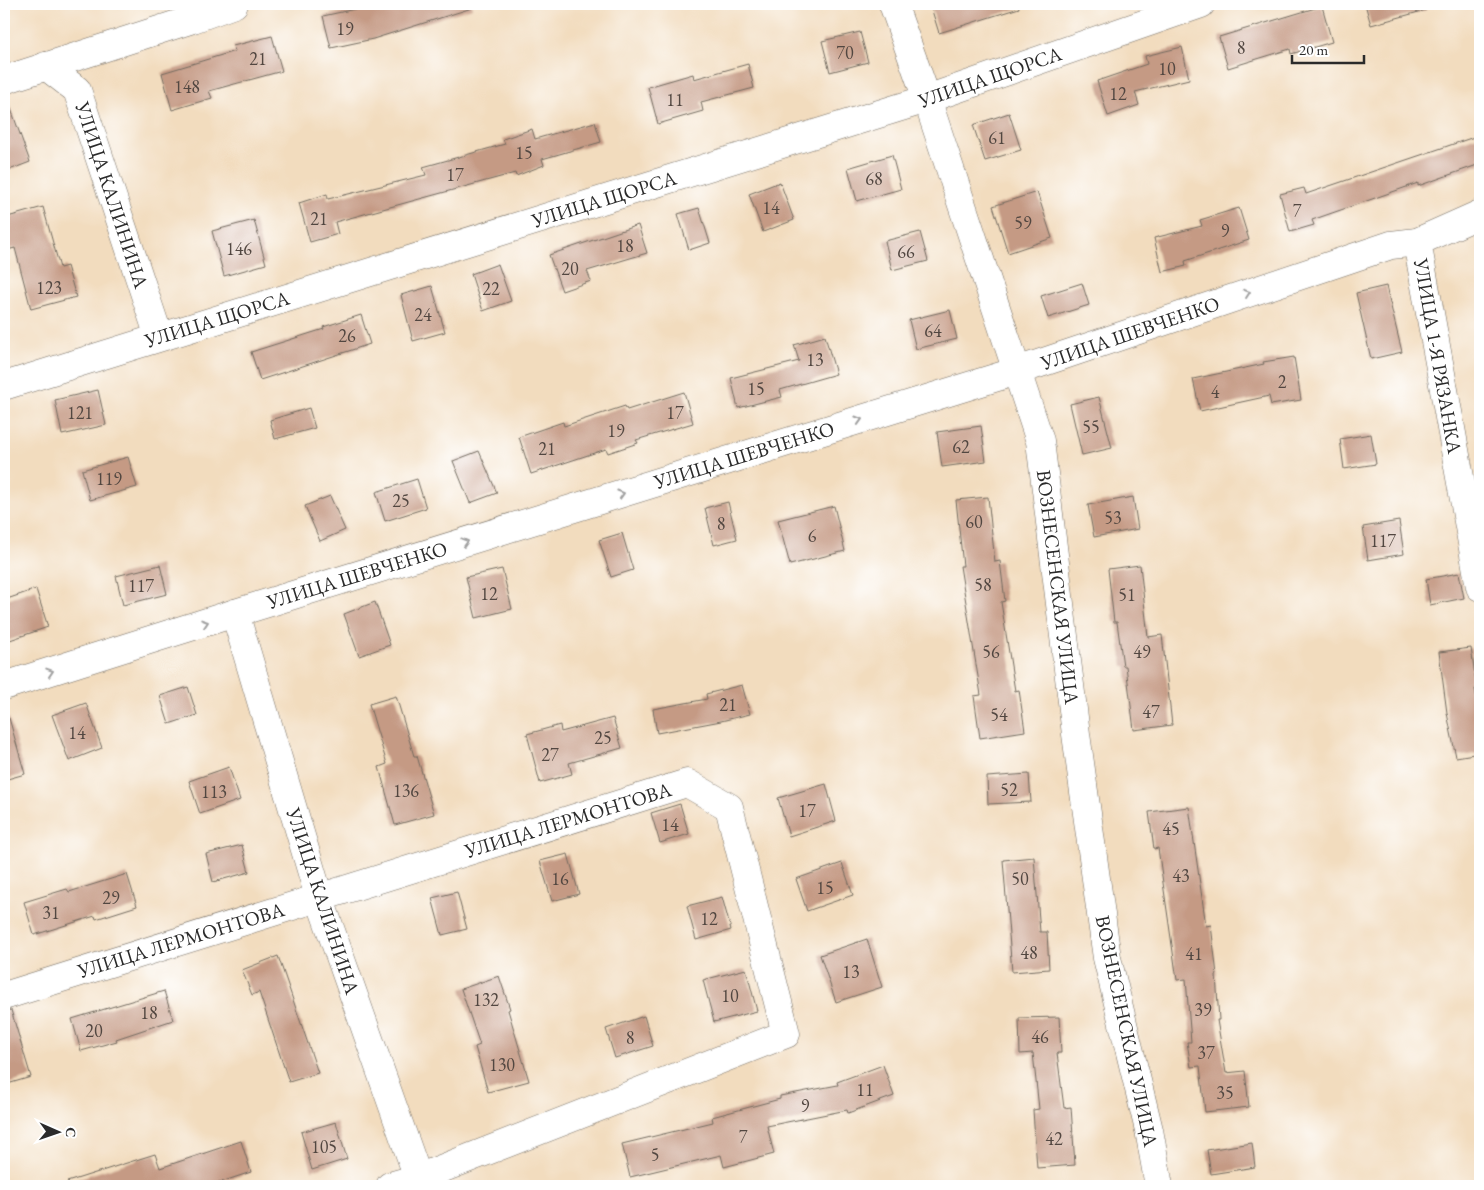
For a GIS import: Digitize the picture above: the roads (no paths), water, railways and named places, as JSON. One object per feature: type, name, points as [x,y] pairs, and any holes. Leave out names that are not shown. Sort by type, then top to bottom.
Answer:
[{"type":"street","points":[[4,80],[234,4]]},
{"type":"street","name":"ВОЗНЕСЕНСКАЯ УЛИЦА","points":[[893,4],[927,99],[1040,441],[1076,734],[1107,958],[1150,1130],[1159,1186]]},
{"type":"street","name":"УЛИЦА ЩОРСА","points":[[4,386],[927,99],[1200,4]]},
{"type":"street","name":"УЛИЦА КАЛИНИНА","points":[[46,66],[77,90],[159,337]]},
{"type":"street","name":"УЛИЦА ШЕВЧЕНКО","points":[[4,686],[1017,371],[1391,245],[1417,242],[1480,214]]},
{"type":"street","name":"УЛИЦА 1-Я РЯЗАНКА","points":[[1417,242],[1480,587]]},
{"type":"street","name":"УЛИЦА КАЛИНИНА","points":[[235,613],[319,897],[420,1182]]},
{"type":"street","name":"УЛИЦА ЛЕРМОНТОВА","points":[[4,996],[687,783],[729,808],[786,1034],[420,1182],[390,1186]]}]
